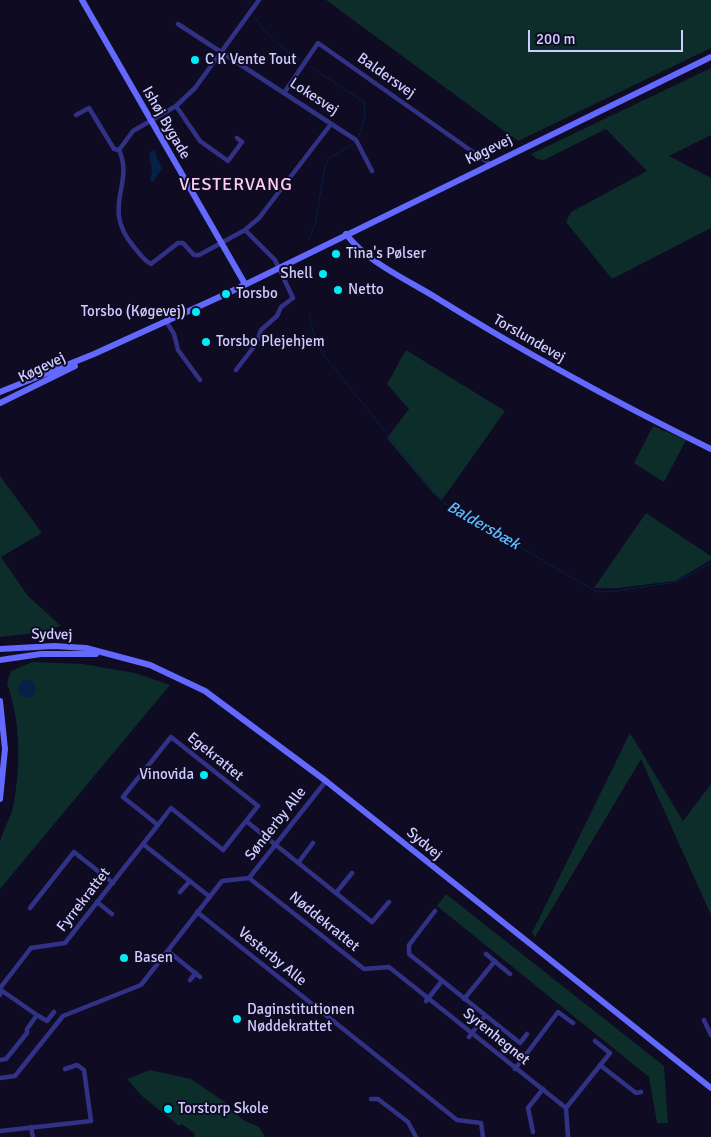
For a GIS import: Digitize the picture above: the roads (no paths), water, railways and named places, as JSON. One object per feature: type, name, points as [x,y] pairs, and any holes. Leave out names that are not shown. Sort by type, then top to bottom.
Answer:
[{"type":"street","name":"Ishøj Bygade","points":[[82,0],[245,284]]},
{"type":"street","points":[[119,150],[133,131],[176,106],[195,88],[259,0]]},
{"type":"street","name":"Lokesvej","points":[[178,24],[356,140],[372,171]]},
{"type":"street","name":"Baldersvej","points":[[284,93],[318,43],[490,164]]},
{"type":"street","name":"Køgevej","points":[[0,394],[7,389],[94,354],[245,284],[711,57]]},
{"type":"street","points":[[176,106],[200,141],[228,161],[242,142],[237,138]]},
{"type":"street","points":[[76,115],[89,108],[114,149],[119,150],[124,162],[117,207],[119,219],[124,234],[148,263],[154,262],[181,242],[196,256],[245,230],[267,210],[332,124]]},
{"type":"street","points":[[236,370],[256,344],[261,330],[277,316],[281,307],[293,298],[279,266],[272,256],[245,230]]},
{"type":"street","name":"Torslundevej","points":[[346,234],[369,255],[502,338],[604,395],[711,449]]},
{"type":"street","points":[[166,321],[174,334],[178,350],[200,380]]},
{"type":"street","name":"Køgevej","points":[[0,403],[94,354]]},
{"type":"street","name":"Sydvej","points":[[0,649],[54,646],[86,648],[102,654],[150,665],[205,691],[326,781],[501,923],[711,1088]]},
{"type":"street","name":"Sydvej","points":[[0,660],[41,654],[102,654]]},
{"type":"street","points":[[0,701],[5,749],[0,799]]},
{"type":"street","name":"Egekrattet","points":[[171,737],[258,806],[246,821],[223,850],[171,808],[158,825],[123,797],[171,737]]},
{"type":"street","name":"Sønderby Alle","points":[[0,1078],[15,1076],[63,1016],[141,985],[225,879],[250,878],[326,781]]},
{"type":"street","points":[[246,821],[372,922],[389,902]]},
{"type":"street","name":"Fyrrekrattet","points":[[0,991],[31,948],[66,943],[158,825]]},
{"type":"street","points":[[298,863],[313,843]]},
{"type":"street","points":[[143,844],[210,897]]},
{"type":"street","points":[[30,908],[74,852],[113,883]]},
{"type":"street","points":[[336,893],[352,873]]},
{"type":"street","name":"Nøddekrattet","points":[[250,878],[364,969],[389,967]]},
{"type":"street","points":[[180,892],[190,880]]},
{"type":"street","points":[[97,902],[112,914]]},
{"type":"street","points":[[435,911],[409,945],[409,954],[520,1043],[527,1034]]},
{"type":"street","name":"Vesterby Alle","points":[[198,912],[457,1120],[481,1123],[483,1137]]},
{"type":"street","points":[[168,951],[198,975],[190,980]]},
{"type":"street","points":[[486,954],[510,974]]},
{"type":"street","points":[[464,999],[495,961]]},
{"type":"street","name":"Syrenhegnet","points":[[389,967],[427,1000],[566,1108]]},
{"type":"street","points":[[427,1000],[442,981]]},
{"type":"street","points":[[0,991],[47,1021],[54,1012]]},
{"type":"street","points":[[514,1069],[558,1012],[573,1023]]},
{"type":"street","points":[[0,1060],[6,1059],[27,1033],[27,1029],[37,1015]]},
{"type":"street","points":[[471,1035],[486,1016]]},
{"type":"street","points":[[704,1020],[711,1035]]},
{"type":"street","points":[[568,1137],[566,1108],[610,1053],[595,1041]]},
{"type":"street","points":[[0,1131],[91,1121],[84,1070],[77,1065],[65,1069]]},
{"type":"street","points":[[600,1065],[636,1093],[641,1092]]},
{"type":"street","points":[[533,1132],[528,1108],[542,1089]]},
{"type":"street","points":[[371,1099],[378,1099],[408,1122],[416,1137]]},
{"type":"street","points":[[31,1127],[33,1137]]},
{"type":"water","points":[[154,150],[162,169],[153,182],[150,180],[152,171],[149,153]]},
{"type":"water","points":[[27,680],[35,685],[36,689],[31,697],[27,698],[19,693],[18,689],[23,681]]},
{"type":"waterway","name":"Baldersbæk","points":[[247,0],[250,5]]},
{"type":"waterway","name":"Baldersbæk","points":[[255,17],[276,42],[302,61]]},
{"type":"waterway","name":"Baldersbæk","points":[[311,67],[364,102],[365,116],[359,136]]},
{"type":"waterway","name":"Baldersbæk","points":[[309,239],[315,224],[325,166],[328,159],[353,144]]},
{"type":"waterway","name":"Baldersbæk","points":[[309,314],[315,339],[323,354],[441,501],[597,592],[617,591],[676,582],[711,563]]},
{"type":"place","name":"C K Vente Tout","points":[[195,60]]},
{"type":"place","name":"Tina's Pølser","points":[[336,254]]},
{"type":"place","name":"Shell","points":[[323,274]]},
{"type":"place","name":"Netto","points":[[338,290]]},
{"type":"place","name":"Torsbo","points":[[226,294]]},
{"type":"place","name":"Torsbo (Køgevej)","points":[[196,312]]},
{"type":"place","name":"Torsbo Plejehjem","points":[[206,342]]},
{"type":"place","name":"Vinovida","points":[[204,775]]},
{"type":"place","name":"Basen","points":[[124,958]]},
{"type":"place","name":"Daginstitutionen Nøddekrattet","points":[[237,1019]]},
{"type":"place","name":"Torstorp Skole","points":[[168,1109]]},
{"type":"district","name":"VESTERVANG","points":[[236,185]]}]
